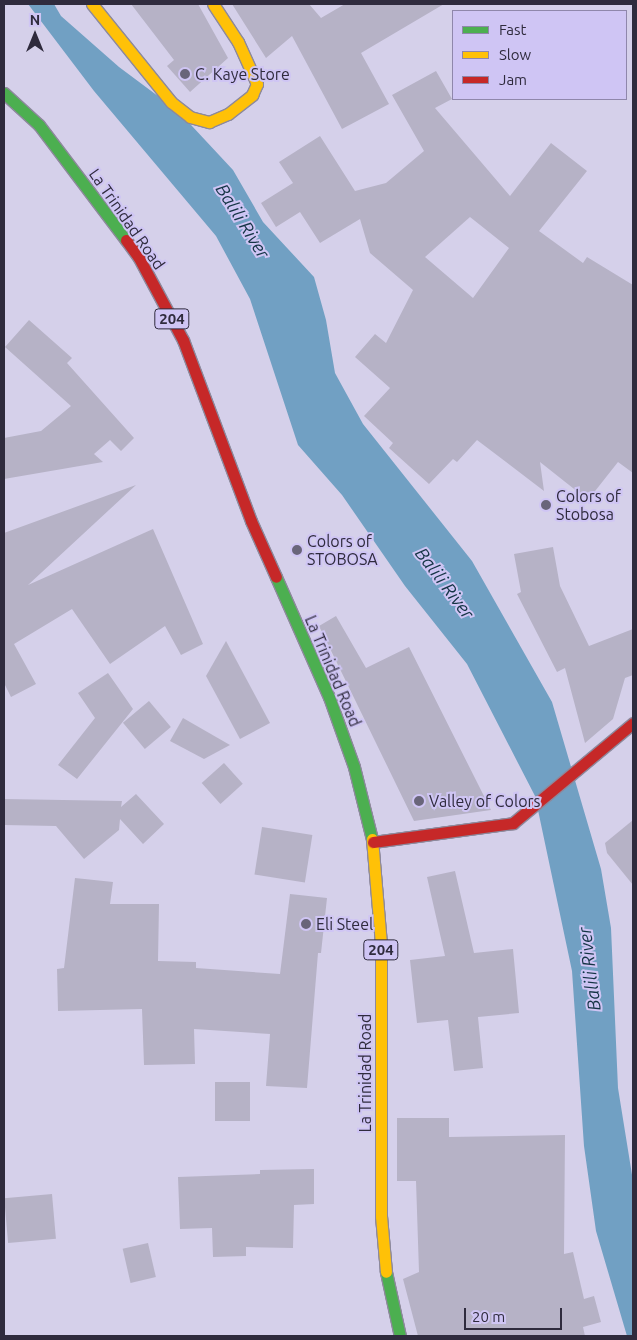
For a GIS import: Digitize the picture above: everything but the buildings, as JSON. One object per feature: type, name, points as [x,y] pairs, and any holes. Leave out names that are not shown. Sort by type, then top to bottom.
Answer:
[{"type":"main road","points":[[92,4],[171,102],[190,116],[209,122],[228,114],[252,95],[256,84],[238,42],[213,4]]},
{"type":"main road","name":"La Trinidad Road","points":[[4,93],[39,125],[139,258],[183,340],[251,521],[329,697],[354,767],[373,842],[382,945],[381,1216],[385,1269],[400,1336]]},
{"type":"main road","points":[[373,842],[513,823],[578,772],[633,723]]},
{"type":"water","name":"Balili River","points":[[28,4],[54,4],[61,16],[119,67],[178,111],[233,170],[263,222],[314,277],[326,320],[335,373],[363,424],[472,561],[552,702],[601,869],[611,928],[618,1088],[633,1181],[633,1336],[627,1336],[596,1231],[584,1146],[572,971],[535,796],[467,664],[405,586],[342,495],[298,445],[250,299],[216,236],[94,91]]},
{"type":"traffic: fast","points":[[4,93],[39,125],[126,240]]},
{"type":"traffic: fast","points":[[276,577],[329,697],[354,767],[372,839]]},
{"type":"traffic: fast","points":[[386,1272],[400,1336]]},
{"type":"traffic: slow","points":[[92,4],[171,102],[190,117],[209,122],[228,114],[252,95],[257,84],[238,42],[213,4]]},
{"type":"traffic: slow","points":[[372,839],[381,945],[381,1216],[386,1272]]},
{"type":"traffic: jam","points":[[126,240],[139,258],[183,340],[251,521],[276,577]]},
{"type":"traffic: jam","points":[[373,842],[513,823],[633,723]]},
{"type":"place","name":"C. Kaye Store","points":[[185,74]]},
{"type":"place","name":"Colors of Stobosa","points":[[546,505]]},
{"type":"place","name":"Colors of STOBOSA","points":[[297,550]]},
{"type":"place","name":"Valley of Colors","points":[[419,801]]},
{"type":"place","name":"Eli Steel","points":[[306,924]]}]
